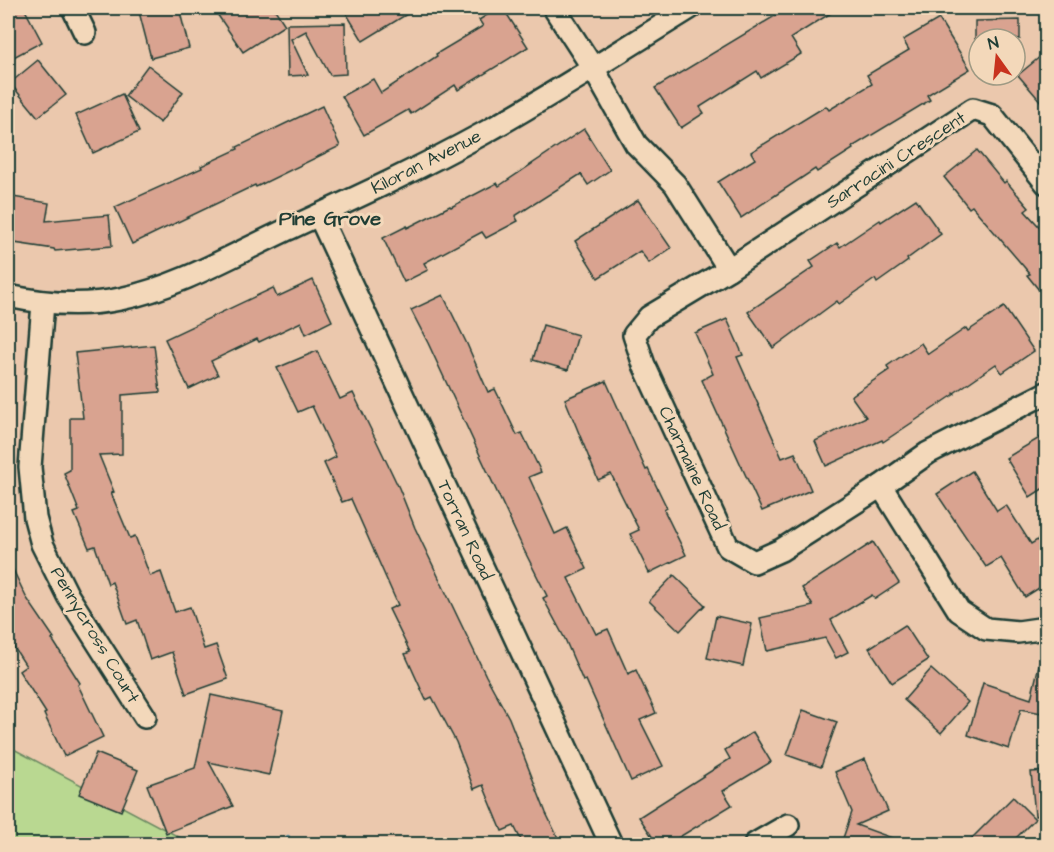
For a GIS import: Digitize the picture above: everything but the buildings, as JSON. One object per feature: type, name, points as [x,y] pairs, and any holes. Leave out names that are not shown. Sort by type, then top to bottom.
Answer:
[{"type":"street","points":[[73,8],[85,33]]},
{"type":"street","points":[[554,8],[593,68],[636,144],[675,184],[729,269]]},
{"type":"street","name":"Kiloran Avenue","points":[[8,296],[43,303],[102,303],[158,290],[189,277],[483,133],[690,8]]},
{"type":"street","name":"Sarracini Crescent","points":[[729,269],[974,109],[992,116],[1047,183]]},
{"type":"street","name":"Torran Road","points":[[319,214],[611,844]]},
{"type":"street","name":"Charmaine Road","points":[[729,269],[649,317],[634,335],[644,365],[728,547],[754,562],[781,550],[881,486]]},
{"type":"street","name":"Pennycross Court","points":[[43,303],[30,467],[35,518],[42,544],[68,596],[145,717]]},
{"type":"street","points":[[1047,393],[928,453],[881,486],[959,611],[986,629],[1018,632],[1047,628]]},
{"type":"street","points":[[755,844],[788,825]]},
{"type":"green space","points":[[8,746],[192,844],[8,844]]},
{"type":"waterway","points":[[288,837],[289,844]]},
{"type":"district","name":"Pine Grove","points":[[330,219]]}]
